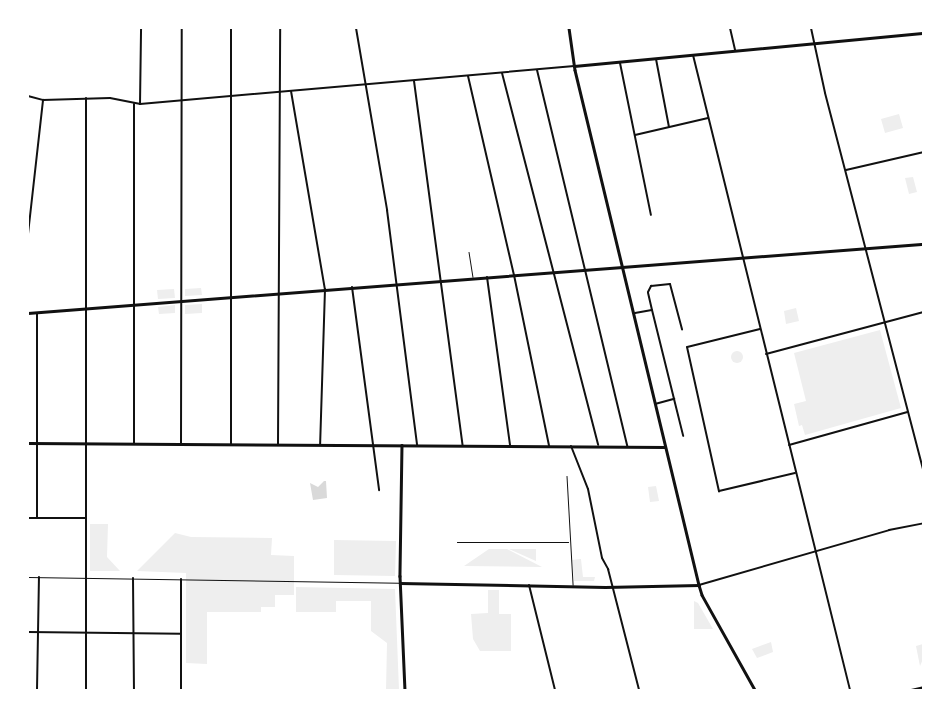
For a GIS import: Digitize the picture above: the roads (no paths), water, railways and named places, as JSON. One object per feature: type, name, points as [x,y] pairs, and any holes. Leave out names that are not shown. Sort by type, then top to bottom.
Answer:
[{"type":"street","points":[[140,104],[141,28]]},
{"type":"street","points":[[181,444],[182,28]]},
{"type":"street","points":[[231,28],[231,444]]},
{"type":"street","points":[[278,444],[280,28]]},
{"type":"street","points":[[362,28],[356,28],[387,210],[417,445]]},
{"type":"street","points":[[569,28],[574,66],[699,585],[702,595],[755,690]]},
{"type":"street","points":[[730,28],[735,50]]},
{"type":"street","points":[[811,28],[864,248],[924,474]]},
{"type":"street","points":[[28,96],[43,100],[110,98],[134,104],[183,101],[924,33]]},
{"type":"street","points":[[693,54],[850,690]]},
{"type":"street","points":[[656,59],[669,127]]},
{"type":"street","points":[[620,62],[651,215]]},
{"type":"street","points":[[537,70],[586,269],[626,446]]},
{"type":"street","points":[[502,73],[598,446]]},
{"type":"street","points":[[468,76],[514,275],[549,446]]},
{"type":"street","points":[[414,80],[463,446]]},
{"type":"street","points":[[290,91],[325,289],[320,444]]},
{"type":"street","points":[[86,98],[86,690]]},
{"type":"street","points":[[28,234],[43,100]]},
{"type":"street","points":[[134,104],[134,443]]},
{"type":"street","points":[[635,135],[708,118]]},
{"type":"street","points":[[845,171],[924,152]]},
{"type":"street","points":[[28,313],[924,244]]},
{"type":"street","points":[[486,277],[510,446]]},
{"type":"street","points":[[682,329],[670,284],[651,286],[648,292],[683,436]]},
{"type":"street","points":[[352,287],[379,490]]},
{"type":"street","points":[[634,314],[652,310]]},
{"type":"street","points":[[37,312],[37,518]]},
{"type":"street","points":[[766,354],[924,312]]},
{"type":"street","points":[[760,329],[687,346],[720,491],[795,473]]},
{"type":"street","points":[[655,404],[674,400]]},
{"type":"street","points":[[788,445],[907,412]]},
{"type":"street","points":[[28,443],[665,447]]},
{"type":"street","points":[[402,445],[400,583],[404,690]]},
{"type":"street","points":[[571,446],[586,482],[602,558],[608,569],[611,587],[639,690]]},
{"type":"street","points":[[28,518],[86,518]]},
{"type":"street","points":[[28,576],[529,586],[699,585],[889,530],[924,523]]},
{"type":"street","points":[[37,690],[39,577]]},
{"type":"street","points":[[133,578],[134,690]]},
{"type":"street","points":[[181,579],[181,690]]},
{"type":"street","points":[[529,586],[554,690]]},
{"type":"street","points":[[28,632],[181,634]]},
{"type":"street","points":[[911,690],[924,686]]},
{"type":"lane","points":[[469,252],[473,278]]},
{"type":"lane","points":[[567,476],[569,542],[573,586]]},
{"type":"lane","points":[[457,542],[569,542]]}]
